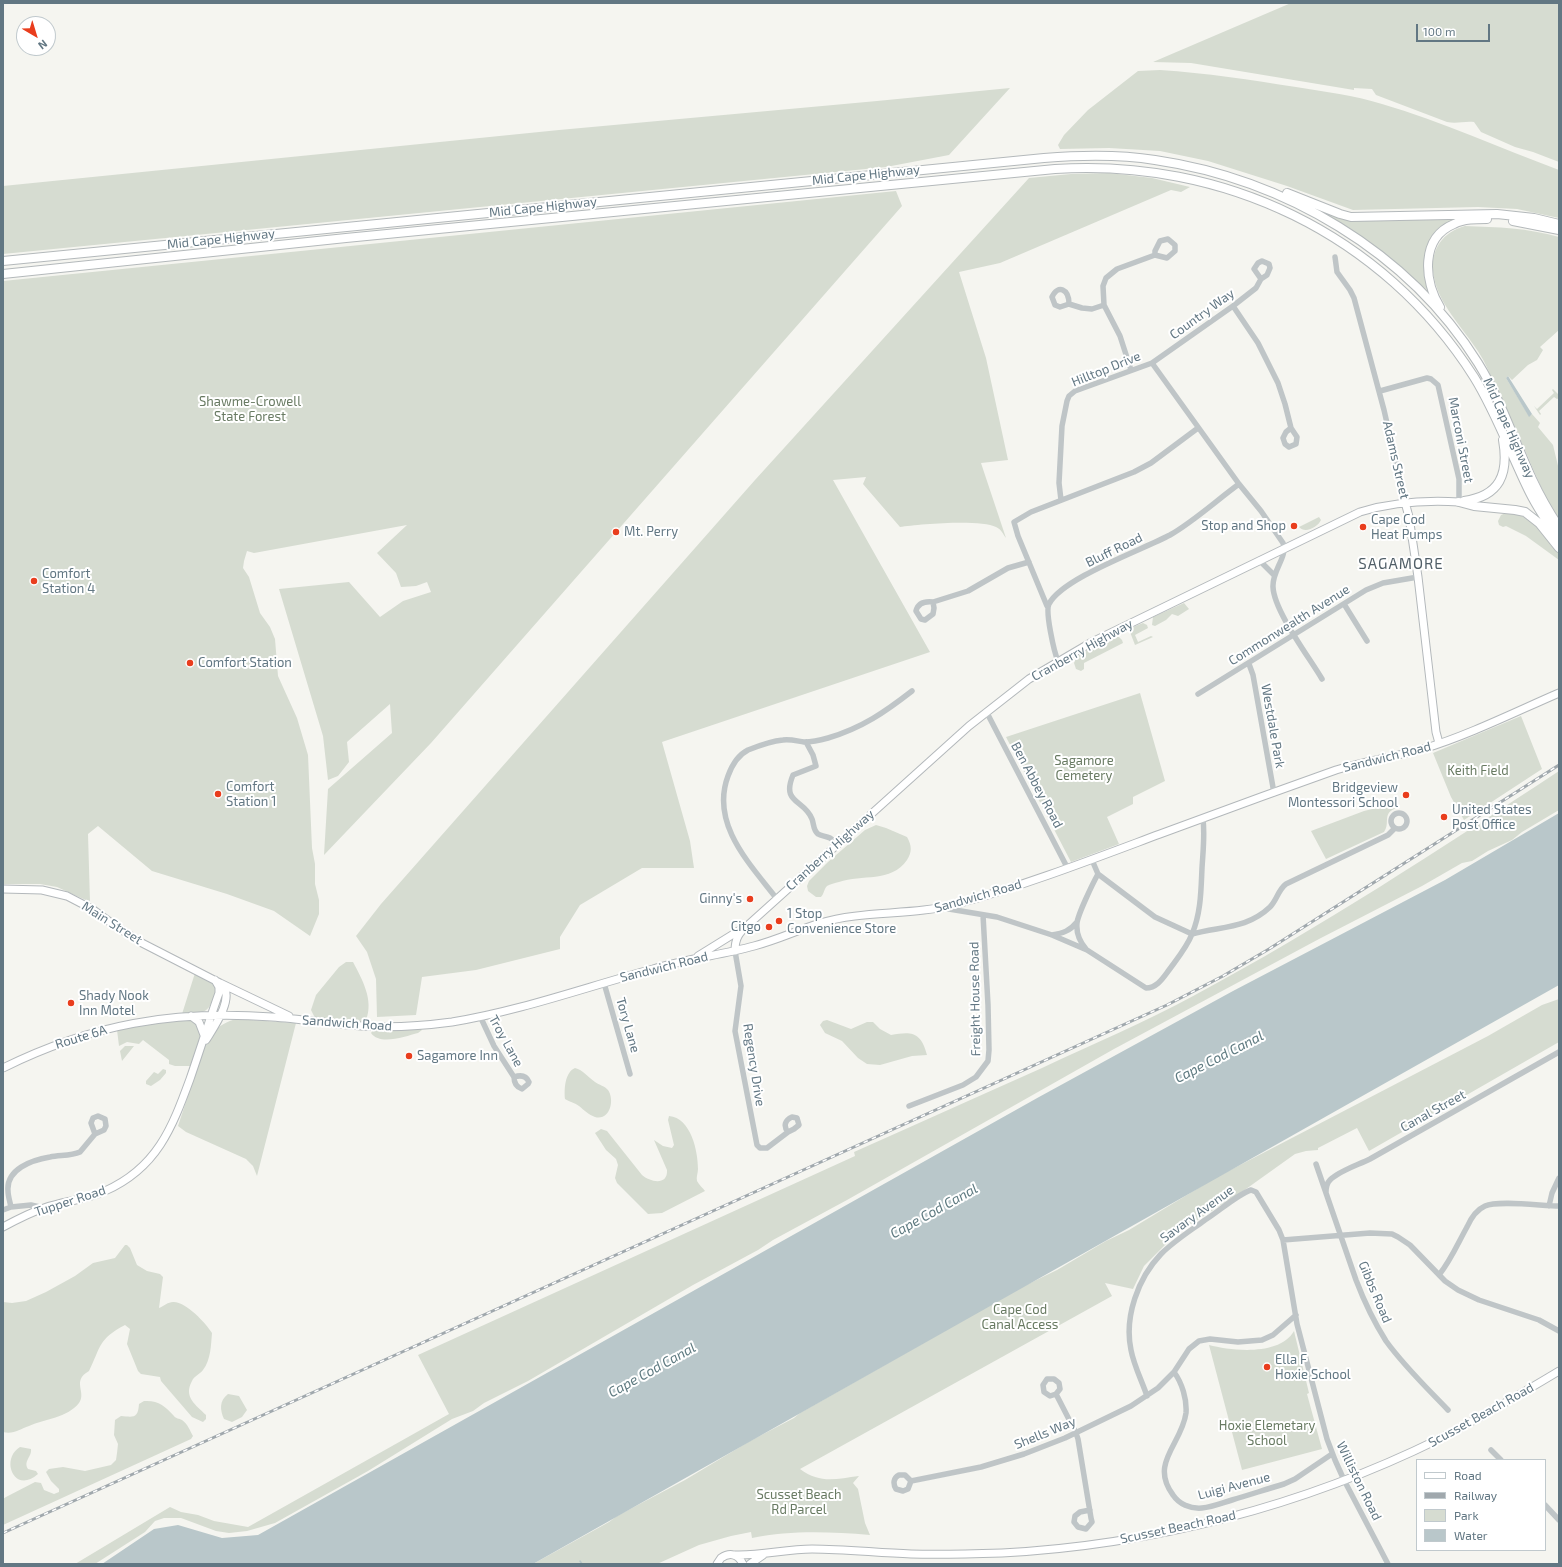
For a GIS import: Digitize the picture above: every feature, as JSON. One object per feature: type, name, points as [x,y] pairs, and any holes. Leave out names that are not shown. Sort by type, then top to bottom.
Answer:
[{"type":"highway","name":"Mid Cape Highway","points":[[3,261],[664,194],[1056,157],[1099,156],[1142,158],[1190,166],[1255,184],[1320,215],[1351,234],[1380,256],[1435,306],[1458,334],[1479,365],[1495,393],[1533,481],[1559,527]]},
{"type":"highway","name":"Mid Cape Highway","points":[[3,274],[354,237],[1037,170],[1091,167],[1146,171],[1199,180],[1235,191],[1269,204],[1318,228],[1364,258],[1405,293],[1442,334],[1474,378],[1500,428],[1531,494],[1559,539]]},
{"type":"highway","points":[[1232,177],[1259,183],[1351,217],[1497,214],[1534,218],[1559,224]]},
{"type":"highway","points":[[1458,334],[1436,299],[1429,281],[1428,255],[1432,244],[1438,235],[1453,224],[1475,220],[1512,221],[1559,230]]},
{"type":"highway","points":[[1459,502],[1473,500],[1485,495],[1494,488],[1501,478],[1506,461],[1500,428]]},
{"type":"highway","points":[[1459,502],[1474,506],[1524,512],[1539,523],[1559,548]]},
{"type":"main road","name":"Cranberry Highway","points":[[735,951],[735,942],[738,936],[748,925],[836,844],[986,711],[1020,685],[1058,661],[1102,636],[1360,512],[1405,502],[1428,500],[1459,502]]},
{"type":"main road","name":"Adams Street","points":[[1405,502],[1409,517],[1418,577],[1436,732],[1439,743]]},
{"type":"main road","name":"Sandwich Road","points":[[211,1015],[295,1019],[348,1025],[428,1025],[480,1016],[688,960],[763,944],[808,927],[833,920],[856,916],[943,908],[1068,869],[1349,766],[1404,754],[1439,743],[1559,693]]},
{"type":"main road","name":"Main Street","points":[[3,889],[42,890],[67,896],[92,909],[114,925],[142,942],[218,982],[295,1019]]},
{"type":"main road","name":"Cranberry Highway","points":[[688,960],[719,944],[748,925]]},
{"type":"main road","points":[[211,1015],[220,991],[218,982]]},
{"type":"main road","points":[[218,982],[224,987],[226,993],[221,1015]]},
{"type":"main road","name":"Route 6A","points":[[3,1068],[44,1049],[94,1032],[129,1024],[211,1015]]},
{"type":"main road","name":"Tupper Road","points":[[3,1228],[25,1215],[44,1208],[106,1191],[126,1179],[151,1158],[172,1127],[202,1046],[211,1015]]},
{"type":"main road","name":"Tupper Road","points":[[202,1046],[221,1015]]},
{"type":"main road","points":[[191,1016],[199,1022],[204,1035]]},
{"type":"main road","name":"Scusset Beach Road","points":[[719,1561],[727,1555],[767,1553],[782,1550],[811,1549],[916,1554],[970,1554],[1037,1550],[1097,1544],[1143,1536],[1224,1518],[1277,1504],[1344,1480],[1403,1456],[1445,1436],[1493,1410],[1559,1371]]},
{"type":"main road","name":"Scusset Beach Road","points":[[750,1564],[767,1553]]},
{"type":"main road","points":[[735,1555],[743,1564]]},
{"type":"street","points":[[1130,370],[1120,336],[1104,305],[1103,286],[1106,278],[1117,269],[1156,255]]},
{"type":"street","name":"Adams Street","points":[[1335,257],[1337,272],[1354,298],[1380,392],[1405,502]]},
{"type":"street","name":"Country Way","points":[[1152,363],[1233,306],[1256,288],[1261,279]]},
{"type":"street","points":[[1069,304],[1092,309],[1104,305]]},
{"type":"street","points":[[1233,306],[1258,343],[1278,383],[1291,428]]},
{"type":"street","name":"Hilltop Drive","points":[[1062,500],[1059,483],[1060,453],[1066,406],[1069,396],[1075,391],[1152,363],[1239,484],[1261,511],[1285,548]]},
{"type":"street","name":"Marconi Street","points":[[1380,392],[1427,378],[1432,379],[1436,383],[1441,394],[1459,479],[1459,502]]},
{"type":"street","points":[[1058,661],[1054,649],[1047,606],[1018,536],[1014,522],[1031,512],[1134,472],[1151,463],[1198,428]]},
{"type":"street","name":"Bluff Road","points":[[1047,606],[1057,594],[1068,586],[1096,570],[1171,534],[1239,484]]},
{"type":"street","points":[[1285,548],[1283,557],[1274,575],[1273,590],[1275,600],[1322,679]]},
{"type":"street","points":[[1259,560],[1274,575]]},
{"type":"street","points":[[933,602],[968,591],[1008,568],[1029,562]]},
{"type":"street","name":"Commonwealth Avenue","points":[[1198,694],[1377,585],[1418,577]]},
{"type":"street","points":[[1344,604],[1367,641]]},
{"type":"street","name":"Westdale Park","points":[[1249,664],[1253,675],[1274,793]]},
{"type":"street","points":[[777,899],[735,844],[726,822],[723,796],[731,768],[737,758],[747,751],[784,740],[806,742],[829,738],[866,724],[912,691]]},
{"type":"street","name":"Ben Abbey Road","points":[[986,711],[1068,869]]},
{"type":"street","points":[[806,742],[816,766],[793,775],[789,784],[790,793],[794,801],[805,809],[812,818],[814,830],[818,834],[830,838],[836,844]]},
{"type":"street","points":[[943,908],[997,917],[1052,935],[1087,950],[1146,988],[1151,988],[1163,978],[1192,934],[1201,897],[1204,844],[1203,819]]},
{"type":"street","points":[[1092,860],[1098,874],[1155,917],[1192,934],[1246,923],[1270,907],[1280,889],[1286,884],[1388,835],[1394,828]]},
{"type":"street","points":[[1052,935],[1067,931],[1077,922],[1098,874]]},
{"type":"street","name":"Freight House Road","points":[[909,1106],[963,1085],[976,1077],[988,1061],[988,1005],[983,915]]},
{"type":"street","points":[[1077,922],[1079,938],[1087,950]]},
{"type":"street","name":"Regency Drive","points":[[735,951],[741,986],[735,1032],[757,1145],[760,1148],[767,1148],[788,1132]]},
{"type":"street","name":"Tory Lane","points":[[604,983],[630,1074]]},
{"type":"street","name":"Troy Lane","points":[[480,1016],[494,1046],[514,1077]]},
{"type":"street","name":"Canal Street","points":[[1326,1194],[1328,1184],[1334,1177],[1376,1156],[1559,1052]]},
{"type":"street","points":[[11,1206],[8,1186],[20,1167],[38,1160],[80,1152],[95,1134]]},
{"type":"street","name":"Gibbs Road","points":[[1316,1164],[1363,1299],[1381,1333],[1402,1361],[1448,1410]]},
{"type":"street","points":[[1549,1206],[1552,1194],[1559,1178]]},
{"type":"street","name":"Savary Avenue","points":[[1147,1396],[1131,1351],[1130,1335],[1133,1305],[1144,1279],[1156,1260],[1175,1242],[1248,1191],[1254,1191]]},
{"type":"street","name":"Williston Road","points":[[1254,1191],[1258,1194],[1283,1240],[1296,1315],[1324,1431],[1332,1454],[1388,1564]]},
{"type":"street","points":[[1439,1275],[1471,1219],[1480,1209],[1488,1205],[1498,1204],[1559,1206]]},
{"type":"street","points":[[3,1210],[11,1206],[31,1205],[44,1208]]},
{"type":"street","points":[[1283,1240],[1378,1232],[1398,1237],[1410,1245],[1451,1286],[1466,1294],[1539,1320],[1559,1331]]},
{"type":"street","name":"Shells Way","points":[[911,1481],[981,1467],[1024,1454],[1076,1433],[1121,1411],[1158,1388],[1174,1372],[1189,1349],[1199,1341],[1210,1339],[1238,1342],[1262,1340],[1273,1336],[1296,1315]]},
{"type":"street","name":"Luigi Avenue","points":[[1174,1372],[1182,1387],[1186,1404],[1186,1414],[1164,1464],[1164,1475],[1169,1490],[1179,1502],[1193,1508],[1209,1507],[1284,1484],[1295,1480],[1332,1454]]},
{"type":"street","points":[[1056,1394],[1076,1433],[1090,1510]]},
{"type":"street","points":[[1491,1450],[1500,1459]]},
{"type":"street","points":[[1546,1506],[1559,1520]]},
{"type":"street","name":"Scusset Beach Road","points":[[713,1564],[719,1561]]},
{"type":"green space","points":[[1291,3],[1559,3],[1559,162],[1515,147],[1481,132],[1474,122],[1447,122],[1376,95],[1372,89],[1354,88],[1354,90],[1191,63],[1153,62]]},
{"type":"green space","points":[[1160,70],[1228,77],[1350,96],[1405,111],[1449,127],[1559,170],[1559,218],[1517,209],[1478,207],[1353,210],[1287,186],[1208,161],[1160,151],[1109,148],[1060,149],[1058,145],[1064,135],[1088,110],[1138,71]]},
{"type":"green space","points":[[1010,88],[949,155],[886,167],[3,254],[3,186],[559,130]]},
{"type":"green space","points":[[1109,173],[1152,178],[1190,187],[1181,192],[1171,190],[1000,263],[959,272],[986,358],[1008,460],[981,463],[1006,538],[998,528],[977,523],[934,524],[900,527],[863,484],[866,477],[833,480],[930,652],[662,742],[690,841],[694,868],[642,868],[580,905],[560,937],[560,949],[476,970],[422,977],[416,1015],[377,1017],[376,979],[367,952],[356,936],[381,904],[755,480],[1029,178],[1071,174]]},
{"type":"green space","name":"Shawme-Crowell State Forest","points":[[896,191],[902,206],[431,743],[324,855],[328,789],[392,733],[390,704],[347,742],[349,762],[338,776],[328,780],[323,736],[279,589],[349,582],[380,617],[403,601],[431,592],[427,582],[416,586],[401,587],[396,573],[377,553],[407,525],[254,553],[247,551],[243,568],[249,577],[260,613],[270,627],[275,639],[278,676],[297,718],[308,755],[312,848],[315,864],[315,884],[319,900],[319,914],[310,936],[274,911],[227,894],[152,871],[98,826],[88,834],[90,902],[57,887],[40,884],[3,884],[3,281]]},
{"type":"green space","points":[[1308,205],[1342,218],[1494,216],[1549,225],[1505,218],[1488,217],[1456,220],[1443,226],[1435,235],[1433,242],[1431,274],[1427,290],[1357,234]]},
{"type":"green space","points":[[1465,226],[1524,230],[1559,237],[1559,330],[1540,347],[1543,350],[1537,360],[1528,365],[1512,380],[1508,376],[1506,378],[1529,416],[1532,414],[1540,423],[1538,427],[1553,445],[1559,470],[1559,519],[1540,485],[1514,424],[1484,361],[1443,302],[1435,282],[1433,263],[1436,249],[1440,242],[1450,232]]},
{"type":"green space","points":[[1553,389],[1559,395],[1559,398],[1557,399],[1554,397],[1539,411],[1541,414],[1540,415],[1534,406],[1537,409],[1554,393],[1552,390]]},
{"type":"green space","points":[[1508,512],[1525,517],[1543,531],[1559,551],[1559,560],[1526,536],[1506,526],[1503,527],[1499,525],[1498,521],[1501,515]]},
{"type":"green space","points":[[1319,517],[1321,520],[1319,523],[1311,529],[1305,530],[1299,527]]},
{"type":"green space","points":[[1184,603],[1189,609],[1178,616],[1172,614],[1166,620],[1155,626],[1152,625],[1153,617]]},
{"type":"green space","points":[[1143,623],[1147,625],[1148,628],[1135,635],[1138,642],[1151,636],[1153,637],[1135,645],[1130,632],[1133,627]]},
{"type":"green space","points":[[1112,637],[1119,637],[1123,643],[1084,663],[1084,669],[1081,671],[1076,669],[1074,663],[1077,656]]},
{"type":"green space","name":"Sagamore Cemetery","points":[[1140,693],[1165,781],[1133,797],[1133,804],[1107,817],[1119,844],[1071,862],[1006,737]]},
{"type":"green space","name":"Keith Field","points":[[1521,716],[1542,769],[1464,820],[1451,797],[1433,753]]},
{"type":"green space","points":[[1559,771],[1559,810],[1522,832],[1512,840],[1488,851],[1472,861],[1462,863],[1422,886],[1319,939],[1114,1049],[847,1200],[773,1240],[758,1250],[693,1285],[528,1381],[484,1403],[473,1411],[452,1419],[368,1471],[275,1523],[247,1531],[229,1533],[216,1531],[181,1518],[164,1518],[155,1521],[145,1532],[95,1564],[75,1564],[170,1507],[181,1512],[198,1515],[214,1521],[248,1527],[449,1414],[418,1355],[855,1156],[854,1152],[1042,1068],[1176,1005],[1288,943],[1334,915]]},
{"type":"green space","points":[[1397,803],[1397,808],[1392,810],[1388,815],[1387,825],[1384,832],[1326,859],[1311,831],[1364,811]]},
{"type":"green space","points":[[876,825],[907,837],[911,846],[911,852],[907,860],[900,867],[885,875],[848,880],[827,886],[821,897],[816,897],[808,891],[807,886],[809,881],[828,862],[865,830]]},
{"type":"green space","points":[[346,962],[353,962],[366,990],[369,1005],[366,1020],[360,1022],[315,1018],[311,1010],[316,995],[339,967]]},
{"type":"green space","points":[[195,973],[215,984],[217,989],[209,1008],[202,1012],[182,1014]]},
{"type":"green space","name":"Cape Cod Canal Access","points":[[1559,999],[1559,1042],[1369,1151],[1357,1128],[1318,1148],[1318,1150],[1295,1154],[1246,1189],[1177,1233],[1144,1266],[1133,1289],[1105,1283],[1112,1296],[800,1469],[807,1474],[821,1479],[859,1476],[853,1483],[858,1489],[865,1523],[870,1535],[796,1533],[767,1535],[752,1538],[751,1532],[699,1545],[657,1564],[533,1564],[609,1522],[617,1516],[685,1480],[750,1441],[794,1418],[800,1413],[1022,1287],[1057,1270],[1106,1241],[1129,1230],[1215,1178],[1488,1036],[1542,1005]]},
{"type":"green space","points":[[236,1019],[296,1023],[257,1176],[253,1166],[246,1159],[186,1132],[178,1126],[204,1047],[210,1037],[220,1026]]},
{"type":"green space","points":[[187,1020],[194,1023],[198,1027],[200,1033],[200,1039],[191,1066],[175,1066],[169,1064],[169,1060],[143,1040],[139,1044],[127,1042],[119,1046],[117,1030],[153,1023]]},
{"type":"green space","points":[[827,1020],[851,1029],[867,1022],[873,1022],[880,1029],[891,1035],[905,1033],[915,1035],[925,1047],[927,1055],[912,1056],[880,1065],[867,1064],[858,1058],[842,1041],[825,1033],[820,1025],[823,1021]]},
{"type":"green space","points":[[420,1028],[422,1030],[418,1033],[387,1040],[375,1037],[371,1033],[373,1030]]},
{"type":"green space","points":[[125,1046],[134,1046],[122,1061],[120,1051]]},
{"type":"green space","points":[[575,1068],[581,1070],[595,1082],[608,1090],[611,1104],[608,1113],[604,1116],[595,1117],[565,1099],[567,1077]]},
{"type":"green space","points":[[163,1069],[166,1070],[166,1073],[160,1080],[151,1086],[146,1084],[146,1081],[154,1072],[158,1074]]},
{"type":"green space","points":[[669,1116],[677,1118],[683,1123],[692,1136],[698,1162],[697,1181],[705,1191],[662,1213],[648,1214],[617,1183],[615,1178],[618,1165],[616,1159],[606,1150],[595,1133],[601,1129],[607,1131],[642,1175],[654,1181],[658,1181],[665,1179],[667,1170],[654,1140],[663,1146],[672,1148],[674,1145],[668,1120]]},
{"type":"green space","points":[[125,1245],[130,1248],[137,1265],[147,1271],[160,1274],[163,1277],[159,1308],[171,1302],[183,1305],[200,1319],[212,1333],[208,1362],[203,1370],[193,1379],[189,1392],[192,1400],[206,1415],[206,1419],[203,1422],[192,1417],[161,1381],[160,1377],[141,1374],[138,1371],[127,1344],[130,1329],[125,1325],[116,1330],[101,1344],[89,1371],[81,1379],[81,1399],[74,1408],[56,1418],[10,1433],[3,1432],[3,1302],[12,1303],[26,1301],[46,1292],[75,1276],[93,1263],[115,1258]]},
{"type":"green space","name":"Hoxie Elemetary School","points":[[1294,1331],[1309,1393],[1307,1394],[1322,1449],[1242,1470],[1209,1345],[1230,1349],[1255,1350],[1278,1345],[1287,1339]]},
{"type":"green space","points":[[228,1394],[239,1396],[247,1410],[242,1417],[232,1422],[224,1419],[221,1409],[223,1400]]},
{"type":"green space","points":[[144,1401],[161,1404],[176,1418],[181,1419],[193,1436],[191,1439],[3,1525],[3,1499],[6,1497],[35,1482],[41,1483],[44,1490],[54,1494],[59,1492],[59,1489],[51,1481],[46,1472],[49,1469],[63,1467],[85,1471],[111,1465],[116,1460],[118,1444],[114,1435],[115,1420],[121,1416],[132,1417],[136,1415],[139,1404]]},
{"type":"green space","points":[[20,1447],[31,1449],[26,1464],[28,1469],[36,1471],[38,1474],[30,1479],[22,1480],[16,1478],[12,1473],[11,1459],[14,1452]]},
{"type":"water","points":[[1508,376],[1532,414],[1529,417],[1506,378]]},
{"type":"water","name":"Cape Cod Canal","points":[[1559,813],[1559,985],[533,1564],[102,1564],[154,1529],[178,1525],[222,1538],[258,1535],[1039,1097],[1233,991],[1445,880]]},
{"type":"railway","points":[[3,1533],[1167,1005],[1223,976],[1269,949],[1559,765]]},
{"type":"place","name":"Stop and Shop","points":[[1294,526]]},
{"type":"place","name":"Cape Cod Heat Pumps","points":[[1363,527]]},
{"type":"place","name":"Mt. Perry","points":[[616,532]]},
{"type":"place","name":"Comfort Station 4","points":[[34,581]]},
{"type":"place","name":"Comfort Station","points":[[190,663]]},
{"type":"place","name":"Comfort Station 1","points":[[218,794]]},
{"type":"place","name":"Bridgeview Montessori School","points":[[1406,795]]},
{"type":"place","name":"United States Post Office","points":[[1444,817]]},
{"type":"place","name":"Ginny's","points":[[750,899]]},
{"type":"place","name":"1 Stop Convenience Store","points":[[779,921]]},
{"type":"place","name":"Citgo","points":[[769,927]]},
{"type":"place","name":"Shady Nook Inn Motel","points":[[71,1003]]},
{"type":"place","name":"Sagamore Inn","points":[[409,1056]]},
{"type":"place","name":"Ella F Hoxie School","points":[[1267,1367]]},
{"type":"district","name":"SAGAMORE","points":[[1401,564]]},
{"type":"park label","name":"Scusset Beach Rd Parcel","points":[[799,1502]]}]
